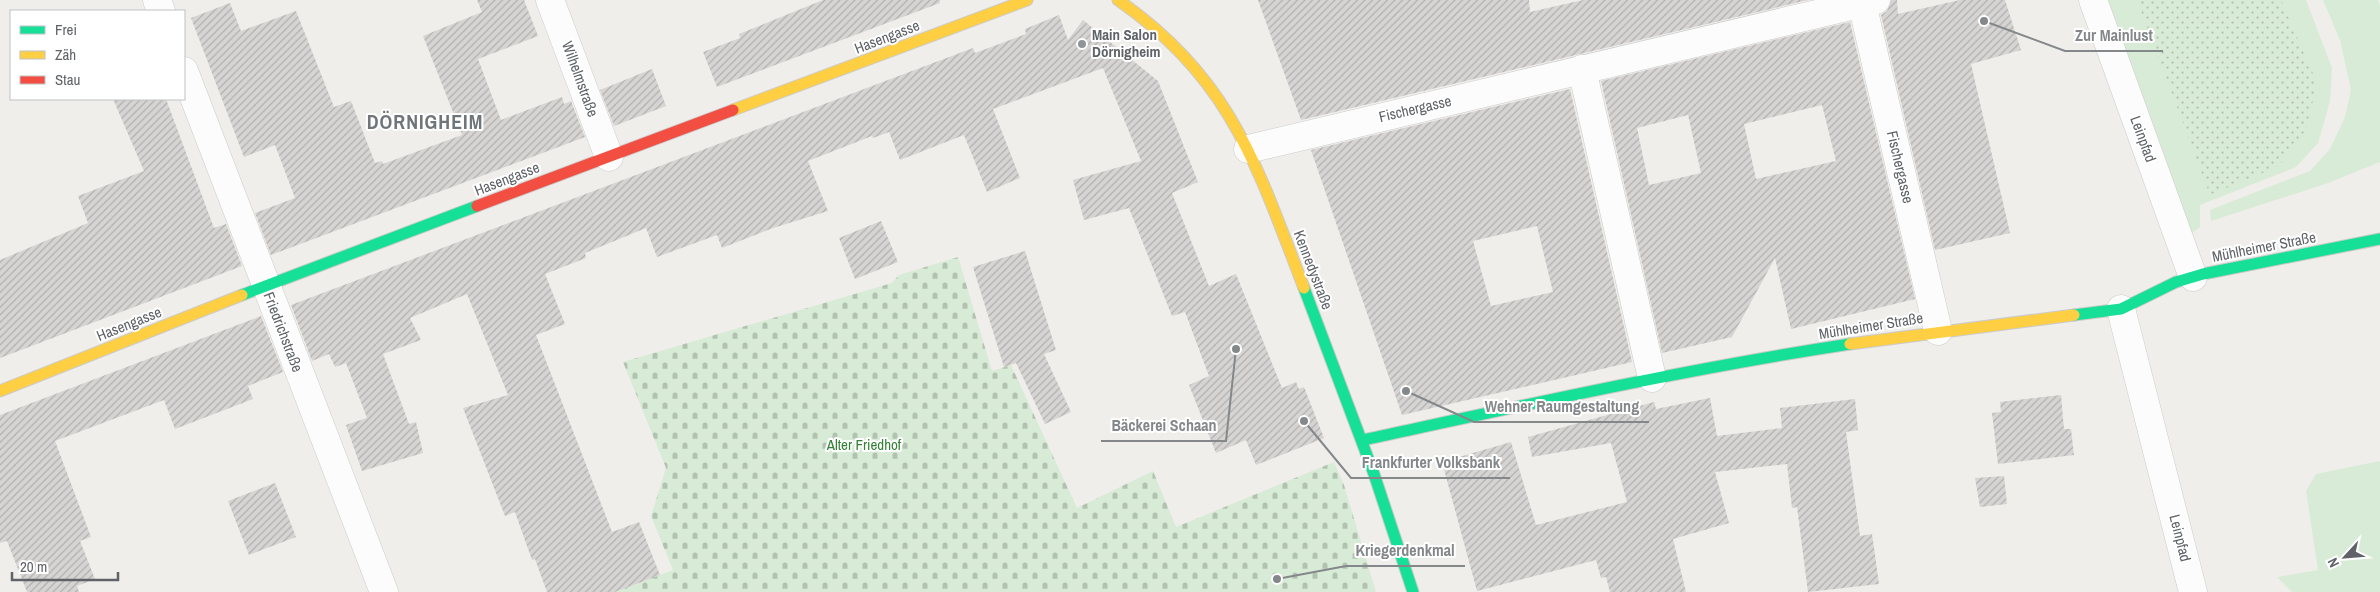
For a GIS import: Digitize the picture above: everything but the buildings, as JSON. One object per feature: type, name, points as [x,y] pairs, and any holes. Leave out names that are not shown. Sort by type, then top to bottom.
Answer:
[{"type":"street","name":"Wilhelmstraße","points":[[550,0],[609,157]]},
{"type":"street","name":"Hasengasse","points":[[0,391],[266,286],[1027,0]]},
{"type":"street","name":"Kennedystraße","points":[[1119,0],[1156,27],[1202,74],[1217,94],[1248,148],[1363,440],[1395,532],[1413,592]]},
{"type":"street","name":"Leinpfad","points":[[2093,0],[2193,277]]},
{"type":"street","name":"Fischergasse","points":[[1248,148],[1582,69],[1818,7],[1869,2],[1938,331]]},
{"type":"street","points":[[1582,69],[1652,378]]},
{"type":"street","name":"Friedrichstraße","points":[[185,74],[384,592]]},
{"type":"street","name":"Mühlheimer Straße","points":[[1363,440],[1652,378],[1765,357],[1938,331],[2121,309],[2176,282],[2193,277],[2380,238]]},
{"type":"street","name":"Leinpfad","points":[[2121,309],[2194,592]]},
{"type":"green space","points":[[2103,0],[2306,0],[2332,68],[2330,101],[2318,143],[2296,167],[2200,205],[2200,227],[2187,237]]},
{"type":"green space","points":[[2137,0],[2281,0],[2317,83],[2306,130],[2279,166],[2210,195]]},
{"type":"green space","points":[[2323,0],[2378,0],[2380,6],[2380,162],[2328,183],[2211,221],[2210,210],[2310,171],[2330,149],[2345,117],[2351,90],[2340,40]]},
{"type":"green space","name":"Alter Friedhof","points":[[958,257],[992,371],[1011,365],[1077,508],[1153,471],[1176,527],[1334,462],[1344,485],[1376,592],[615,592],[673,570],[651,516],[666,468],[623,362],[892,283],[899,275]]},
{"type":"green space","points":[[2380,461],[2380,592],[2292,592],[2277,577],[2318,570],[2306,491],[2316,474]]},
{"type":"traffic: fast","points":[[242,295],[477,206]]},
{"type":"traffic: fast","points":[[2074,315],[2121,309],[2176,282],[2203,274],[2380,239]]},
{"type":"traffic: fast","points":[[1304,288],[1374,474],[1413,592]]},
{"type":"traffic: fast","points":[[1363,440],[1667,376],[1850,344]]},
{"type":"traffic: slow","points":[[733,110],[1027,0]]},
{"type":"traffic: slow","points":[[1118,0],[1157,30],[1188,61],[1214,93],[1236,128],[1254,164],[1271,202],[1304,288]]},
{"type":"traffic: slow","points":[[0,391],[242,295]]},
{"type":"traffic: slow","points":[[1850,344],[2074,315]]},
{"type":"traffic: jam","points":[[477,206],[733,110]]},
{"type":"place","name":"Zur Mainlust","points":[[1984,21]]},
{"type":"place","name":"Main Salon Dörnigheim","points":[[1082,44]]},
{"type":"place","name":"Bäckerei Schaan","points":[[1236,349]]},
{"type":"place","name":"Wehner Raumgestaltung","points":[[1406,391]]},
{"type":"place","name":"Frankfurter Volksbank","points":[[1304,421]]},
{"type":"place","name":"Kriegerdenkmal","points":[[1277,579]]},
{"type":"district","name":"DÖRNIGHEIM","points":[[425,122]]}]
